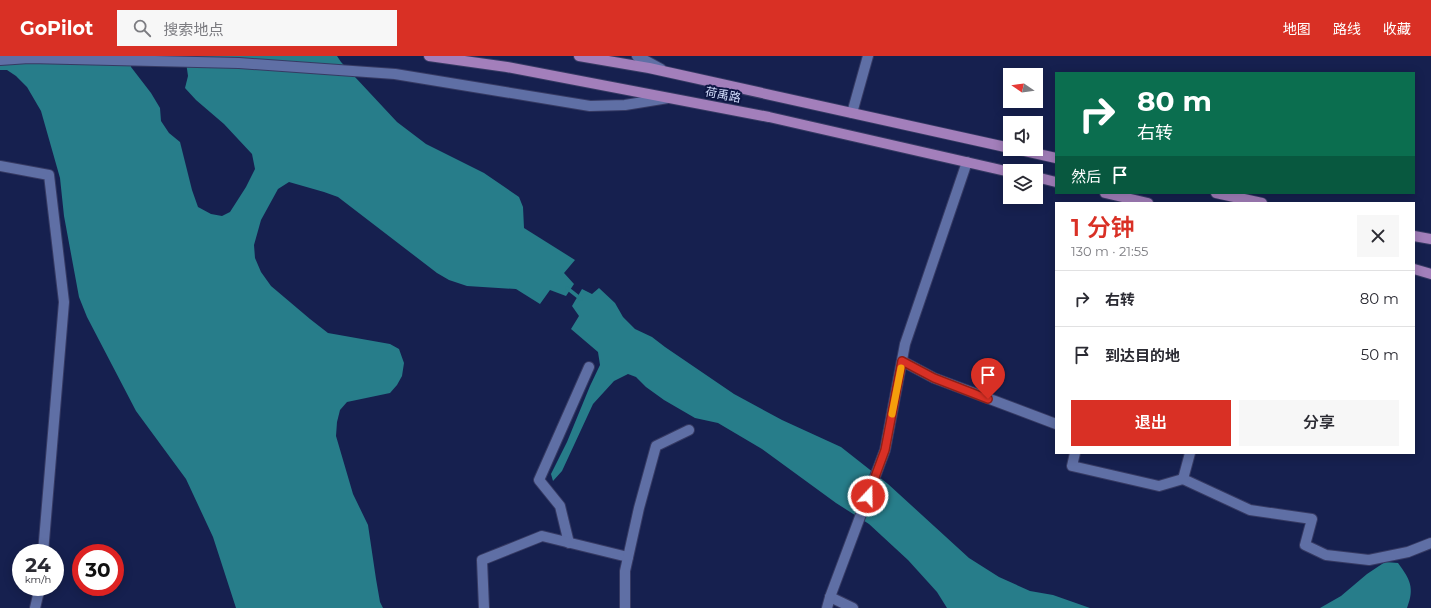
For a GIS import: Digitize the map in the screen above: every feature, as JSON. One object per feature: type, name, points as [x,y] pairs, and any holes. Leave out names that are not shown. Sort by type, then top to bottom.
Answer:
[{"type":"main road","name":"荷禹路","points":[[429,56],[507,67],[670,98],[769,118],[1003,170]]},
{"type":"main road","name":"荷禹路","points":[[579,56],[664,72],[1003,146]]},
{"type":"main road","points":[[1043,155],[1055,158]]},
{"type":"main road","points":[[1043,179],[1055,182]]},
{"type":"main road","points":[[1109,194],[1144,202]]},
{"type":"main road","points":[[1221,194],[1257,202]]},
{"type":"main road","points":[[1415,236],[1431,239]]},
{"type":"main road","points":[[1415,269],[1431,274]]},
{"type":"street","points":[[638,56],[664,72]]},
{"type":"street","points":[[852,113],[868,56]]},
{"type":"street","points":[[0,60],[29,58],[239,63],[395,74],[590,106],[625,105],[670,98]]},
{"type":"street","points":[[827,608],[885,450],[905,344],[967,162]]},
{"type":"street","points":[[0,166],[50,175],[64,302],[44,544]]},
{"type":"street","points":[[902,361],[934,378],[1055,424]]},
{"type":"street","points":[[569,542],[560,506],[539,480],[589,367]]},
{"type":"street","points":[[625,608],[624,571],[656,446],[689,430]]},
{"type":"street","points":[[1075,454],[1072,466],[1159,486],[1183,479],[1250,510],[1312,519],[1305,545],[1326,555],[1369,560],[1408,552],[1431,542]]},
{"type":"street","points":[[1183,479],[1190,454]]},
{"type":"street","points":[[484,608],[482,560],[542,536],[628,556]]},
{"type":"street","points":[[35,608],[38,596]]},
{"type":"street","points":[[830,597],[853,608]]},
{"type":"shaded area","points":[[0,56],[130,57],[131,67],[151,93],[160,108],[161,121],[169,133],[180,142],[192,190],[198,207],[211,214],[222,216],[230,212],[246,187],[255,169],[252,154],[224,124],[196,100],[185,88],[188,76],[186,62],[177,56],[337,56],[397,122],[426,144],[484,173],[519,197],[523,207],[524,228],[575,260],[564,273],[574,284],[566,296],[550,290],[540,304],[516,289],[467,286],[449,280],[437,273],[338,197],[289,182],[278,189],[261,220],[254,245],[255,258],[261,272],[271,286],[328,333],[390,344],[399,349],[404,363],[402,376],[390,393],[347,402],[340,410],[337,422],[336,436],[353,494],[368,525],[380,602],[383,608],[236,608],[213,537],[186,479],[136,411],[87,317],[79,297],[64,216],[60,178],[41,111],[27,87],[16,76],[7,70],[0,70]]},
{"type":"shaded area","points":[[599,288],[615,303],[623,317],[635,329],[652,337],[734,394],[782,420],[841,447],[888,484],[969,558],[999,577],[1030,591],[1053,595],[1090,608],[947,608],[937,592],[908,560],[869,524],[836,503],[762,449],[718,423],[695,418],[664,400],[646,387],[636,377],[628,374],[614,381],[593,404],[562,471],[553,481],[551,474],[567,442],[600,365],[598,352],[571,329],[579,316],[572,306],[582,289],[592,294]]},
{"type":"shaded area","points":[[1385,562],[1398,563],[1406,574],[1411,589],[1411,595],[1407,608],[1320,608],[1341,596],[1367,574]]},
{"type":"waterway","points":[[567,288],[581,299]]},
{"type":"slow traffic","points":[[892,414],[901,368]]},
{"type":"route","points":[[868,496],[885,450],[902,361],[934,378],[988,399]]}]
